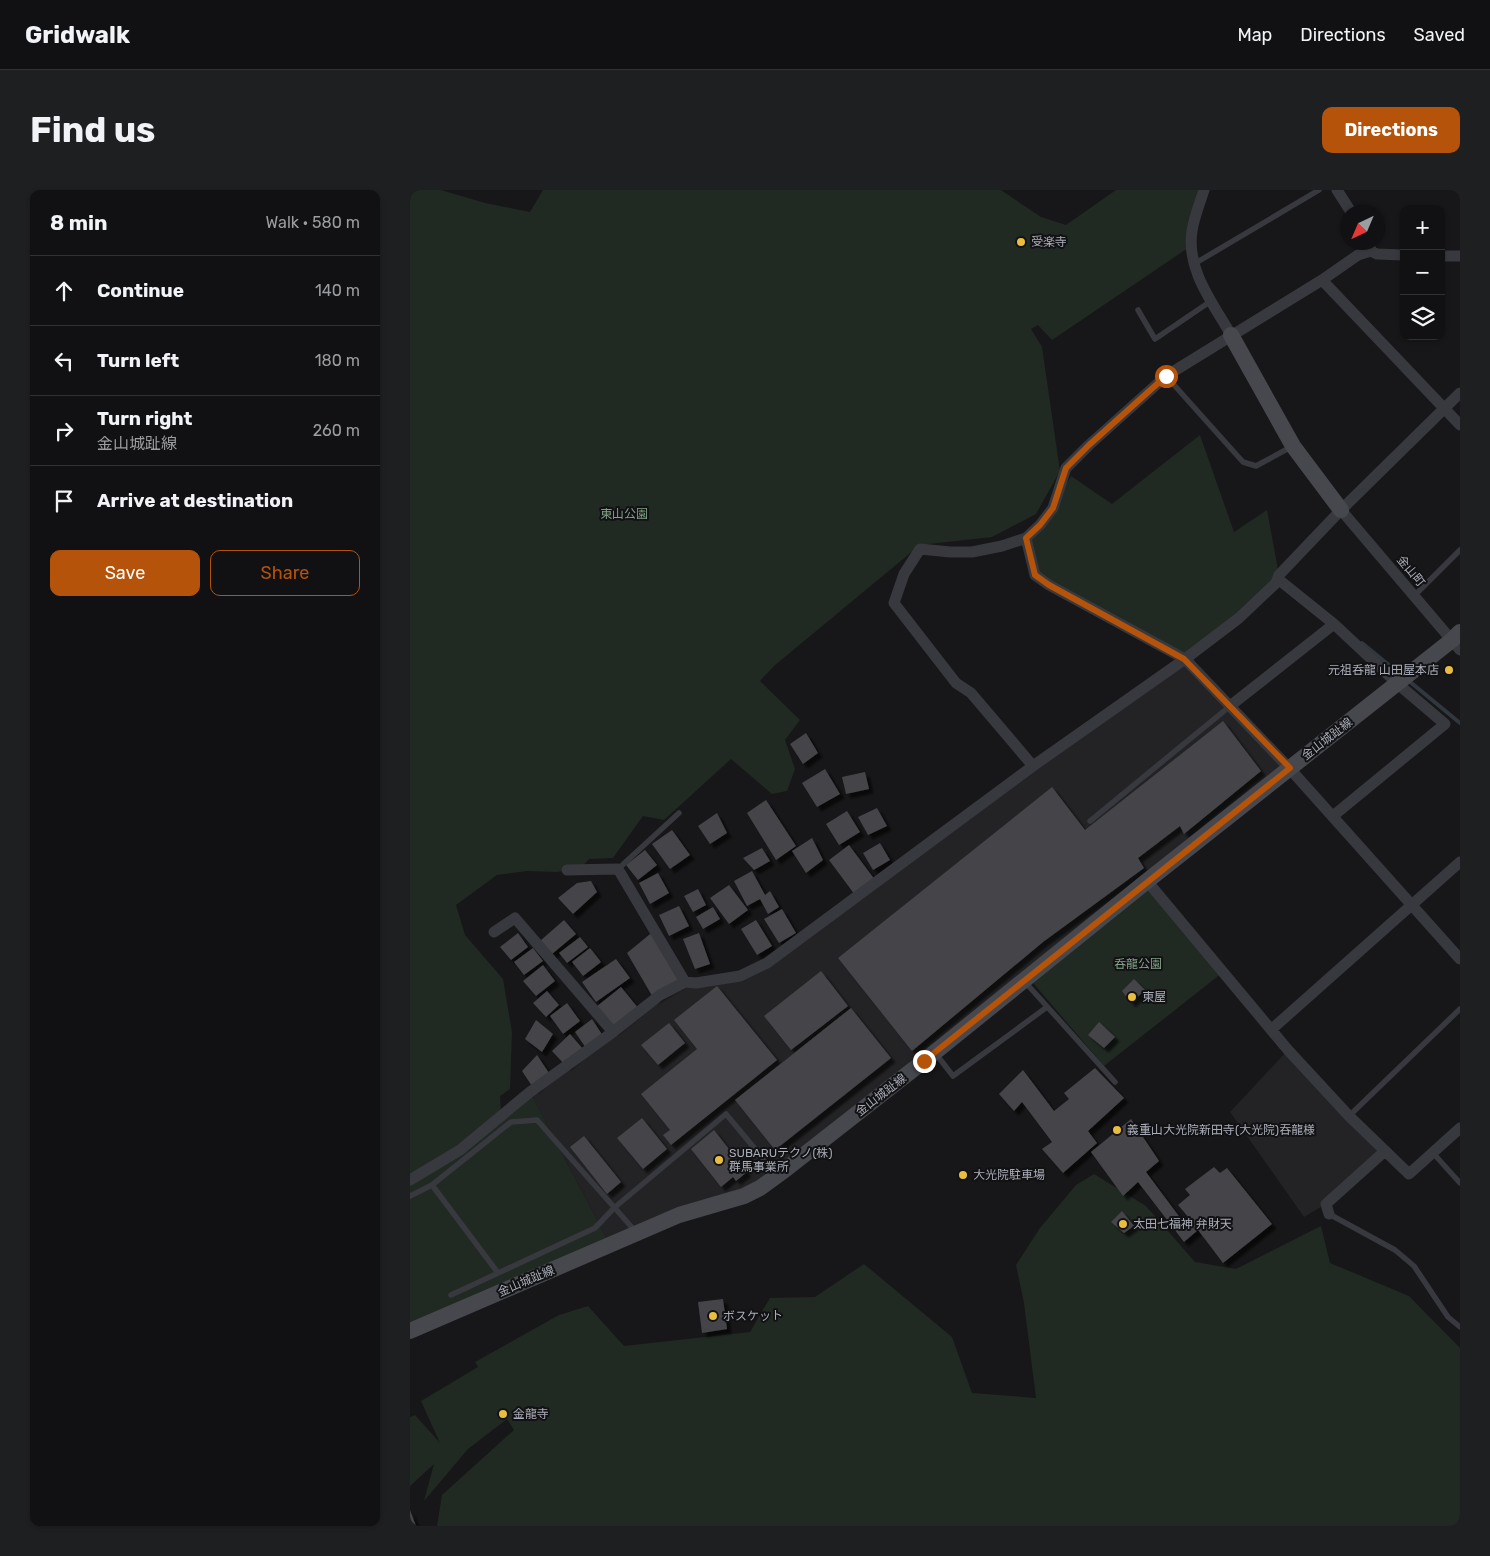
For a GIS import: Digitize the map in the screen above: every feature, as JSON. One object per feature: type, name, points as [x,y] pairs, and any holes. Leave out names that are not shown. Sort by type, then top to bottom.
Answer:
[{"type":"main road","points":[[1230,335],[1293,446],[1341,510]]},
{"type":"main road","name":"金山城趾線","points":[[410,1331],[679,1215],[744,1196],[760,1188],[934,1052],[1397,683],[1457,641]]},
{"type":"street","points":[[1204,190],[1192,232],[1191,246],[1194,264],[1197,275],[1230,335]]},
{"type":"street","points":[[1337,190],[1347,205]]},
{"type":"street","points":[[1034,766],[971,693],[956,683],[894,603],[904,574],[920,549],[972,552],[1002,546],[1026,538],[1040,525],[1053,508],[1066,468],[1166,376],[1322,280],[1366,250]]},
{"type":"street","points":[[1373,250],[1378,254],[1400,255]]},
{"type":"street","points":[[1445,256],[1460,256]]},
{"type":"street","points":[[1322,280],[1460,425]]},
{"type":"street","points":[[410,1180],[460,1150],[530,1092],[613,1032],[654,999],[685,982],[696,983],[740,976],[768,963],[1034,766],[1239,618],[1276,583],[1279,576],[1341,510],[1460,392]]},
{"type":"street","name":"金山町","points":[[1341,510],[1414,596],[1457,641]]},
{"type":"street","points":[[1026,538],[1035,575],[1049,585],[1184,659],[1290,768],[1460,959]]},
{"type":"street","points":[[1278,579],[1334,624],[1397,683],[1445,724],[1333,816]]},
{"type":"street","points":[[1230,706],[1334,624]]},
{"type":"street","points":[[1272,1029],[1460,862]]},
{"type":"street","points":[[567,870],[618,869],[685,982]]},
{"type":"street","points":[[1147,882],[1288,1050],[1349,1116],[1408,1174],[1460,1128]]},
{"type":"street","points":[[494,932],[515,918],[613,1032]]},
{"type":"street","points":[[1329,1214],[1326,1204],[1385,1152]]},
{"type":"lane","points":[[1194,264],[1319,190]]},
{"type":"lane","points":[[1138,310],[1155,339],[1212,301]]},
{"type":"lane","points":[[1166,376],[1243,462],[1256,466],[1293,446]]},
{"type":"lane","points":[[1414,596],[1460,550]]},
{"type":"lane","points":[[1090,821],[1230,706]]},
{"type":"lane","points":[[618,869],[679,813]]},
{"type":"lane","points":[[1024,980],[1115,1082]]},
{"type":"lane","points":[[934,1052],[953,1076],[1047,1006]]},
{"type":"lane","points":[[1349,1116],[1460,1010]]},
{"type":"lane","points":[[451,1294],[595,1228],[614,1208],[726,1114],[777,1176]]},
{"type":"lane","points":[[410,1196],[432,1185],[511,1122],[537,1120],[637,1233]]},
{"type":"lane","points":[[1433,1153],[1460,1183]]},
{"type":"lane","points":[[432,1185],[498,1273]]},
{"type":"lane","points":[[1329,1214],[1395,1250],[1414,1266],[1448,1317],[1460,1327]]},
{"type":"shaded area","points":[[1185,659],[1290,768],[786,1169],[610,1245],[530,1092],[685,982],[740,976]]},
{"type":"shaded area","points":[[1288,1050],[1385,1151],[1326,1204],[1304,1217],[1230,1112]]},
{"type":"green space","name":"東山公園","points":[[410,190],[441,190],[485,203],[530,212],[543,190],[1001,190],[1041,217],[1066,225],[1116,190],[1207,190],[1191,246],[1052,340],[1038,325],[1031,329],[1042,347],[1060,471],[1036,514],[992,537],[920,545],[774,666],[760,681],[800,720],[785,740],[795,769],[787,791],[772,794],[731,759],[664,820],[643,816],[613,858],[589,859],[581,868],[557,872],[527,871],[497,875],[456,905],[465,935],[503,979],[512,1032],[510,1089],[500,1096],[501,1115],[530,1092],[610,1245],[410,1331]]},
{"type":"green space","points":[[1200,435],[1234,532],[1267,510],[1279,575],[1185,659],[1035,575],[1026,538],[1053,508],[1071,476],[1112,504]]},
{"type":"green space","name":"呑龍公園","points":[[1147,881],[1222,973],[1104,1066],[1028,977]]},
{"type":"green space","points":[[1094,1174],[1146,1206],[1195,1262],[1236,1269],[1321,1226],[1330,1263],[1409,1296],[1460,1348],[1460,1526],[437,1526],[442,1495],[514,1430],[507,1419],[468,1449],[424,1501],[434,1464],[410,1486],[410,1417],[415,1415],[440,1443],[421,1401],[478,1367],[475,1362],[559,1315],[588,1306],[624,1346],[750,1332],[770,1298],[815,1297],[864,1264],[952,1337],[972,1393],[1036,1398],[1024,1303],[1016,1265],[1040,1228],[1076,1185]]},
{"type":"building","points":[[1223,721],[1261,771],[1184,834],[1180,826],[1138,858],[1144,868],[1043,942],[912,1051],[838,958],[1052,787],[1085,830]]},
{"type":"building","points":[[806,733],[818,753],[803,764],[790,744]]},
{"type":"building","points":[[825,769],[840,794],[817,807],[802,783]]},
{"type":"building","points":[[865,772],[869,789],[846,794],[842,777]]},
{"type":"building","points":[[766,800],[796,846],[776,860],[747,813]]},
{"type":"building","points":[[877,808],[887,826],[868,835],[858,817]]},
{"type":"building","points":[[847,811],[860,832],[839,845],[826,824]]},
{"type":"building","points":[[717,813],[727,833],[710,844],[698,826]]},
{"type":"building","points":[[672,830],[690,855],[670,869],[652,844]]},
{"type":"building","points":[[812,838],[823,860],[806,873],[792,851]]},
{"type":"building","points":[[880,843],[890,860],[873,870],[863,853]]},
{"type":"building","points":[[849,845],[875,880],[855,895],[829,860]]},
{"type":"building","points":[[762,848],[770,861],[754,870],[743,858]]},
{"type":"building","points":[[645,850],[657,865],[638,880],[626,865]]},
{"type":"building","points":[[752,871],[765,895],[770,891],[779,907],[768,914],[760,899],[747,906],[734,881]]},
{"type":"building","points":[[658,873],[669,893],[650,904],[639,883]]},
{"type":"building","points":[[591,881],[597,892],[573,914],[558,898],[577,883]]},
{"type":"building","points":[[729,885],[748,910],[729,924],[710,898]]},
{"type":"building","points":[[698,889],[706,905],[693,912],[684,896]]},
{"type":"building","points":[[679,906],[689,926],[669,936],[659,915]]},
{"type":"building","points":[[713,907],[720,919],[703,929],[696,917]]},
{"type":"building","points":[[782,909],[796,933],[779,943],[764,919]]},
{"type":"building","points":[[564,920],[576,934],[552,954],[540,941]]},
{"type":"building","points":[[756,920],[772,946],[757,955],[741,929]]},
{"type":"building","points":[[655,930],[685,980],[654,999],[627,953]]},
{"type":"building","points":[[518,933],[528,947],[511,960],[500,947]]},
{"type":"building","points":[[699,933],[710,964],[695,969],[683,939]]},
{"type":"building","points":[[580,937],[588,947],[567,963],[559,953]]},
{"type":"building","points":[[533,948],[543,961],[524,975],[514,962]]},
{"type":"building","points":[[590,948],[601,962],[583,976],[572,962]]},
{"type":"building","points":[[616,959],[630,978],[596,1002],[582,982]]},
{"type":"building","points":[[543,965],[555,981],[536,996],[523,981]]},
{"type":"building","points":[[821,971],[848,1006],[791,1050],[764,1016]]},
{"type":"building","name":"東屋","points":[[1134,979],[1145,990],[1131,1003],[1122,991]]},
{"type":"building","points":[[717,986],[777,1060],[671,1145],[663,1135],[670,1130],[641,1094],[697,1049],[674,1020]]},
{"type":"building","points":[[621,987],[639,1009],[614,1030],[596,1007]]},
{"type":"building","points":[[547,991],[559,1005],[546,1017],[533,1003]]},
{"type":"building","points":[[567,1003],[580,1021],[563,1034],[550,1016]]},
{"type":"building","points":[[851,1008],[891,1058],[775,1150],[735,1100]]},
{"type":"building","points":[[592,1019],[603,1036],[586,1048],[575,1032]]},
{"type":"building","points":[[536,1020],[553,1034],[542,1052],[525,1039]]},
{"type":"building","points":[[1099,1022],[1115,1037],[1104,1048],[1088,1035]]},
{"type":"building","points":[[669,1023],[685,1043],[658,1065],[641,1045]]},
{"type":"building","points":[[570,1034],[583,1049],[566,1066],[552,1051]]},
{"type":"building","points":[[537,1055],[549,1073],[534,1089],[522,1071]]},
{"type":"building","points":[[1095,1068],[1124,1098],[1088,1131],[1097,1143],[1063,1173],[1042,1149],[1052,1142],[1022,1102],[1014,1111],[999,1094],[1023,1070],[1054,1111],[1069,1099],[1064,1093]]},
{"type":"building","points":[[642,1118],[667,1149],[643,1169],[617,1138]]},
{"type":"building","points":[[1131,1119],[1159,1161],[1146,1172],[1184,1223],[1189,1218],[1178,1205],[1190,1195],[1185,1189],[1214,1167],[1220,1173],[1227,1168],[1272,1224],[1223,1263],[1198,1230],[1184,1242],[1138,1182],[1123,1196],[1091,1152]]},
{"type":"building","name":"SUBARUテクノ(株) 群馬事業所","points":[[714,1130],[747,1172],[736,1181],[733,1177],[721,1187],[691,1149]]},
{"type":"building","points":[[584,1136],[621,1182],[607,1194],[570,1147]]},
{"type":"building","name":"太田七福神 弁財天","points":[[1122,1211],[1134,1226],[1124,1233],[1111,1222]]},
{"type":"building","name":"ボスケット","points":[[723,1299],[727,1329],[702,1333],[698,1302]]},
{"type":"building","points":[[410,1510],[416,1526],[410,1526]]},
{"type":"waterway","points":[[1362,643],[1401,675]]},
{"type":"waterway","points":[[1409,681],[1460,723]]},
{"type":"place","name":"受楽寺","points":[[1021,242]]},
{"type":"place","name":"元祖呑龍 山田屋本店","points":[[1449,670]]},
{"type":"place","name":"東屋","points":[[1132,997]]},
{"type":"place","name":"義重山大光院新田寺(大光院)吞龍様","points":[[1117,1130]]},
{"type":"place","name":"SUBARUテクノ(株) 群馬事業所","points":[[719,1160]]},
{"type":"place","name":"大光院駐車場","points":[[963,1175]]},
{"type":"place","name":"太田七福神 弁財天","points":[[1123,1224]]},
{"type":"place","name":"ボスケット","points":[[713,1316]]},
{"type":"place","name":"金龍寺","points":[[503,1414]]},
{"type":"route","points":[[924,1061],[1290,768],[1184,659],[1049,585],[1035,575],[1026,538],[1040,525],[1053,508],[1066,468],[1166,376]]}]
